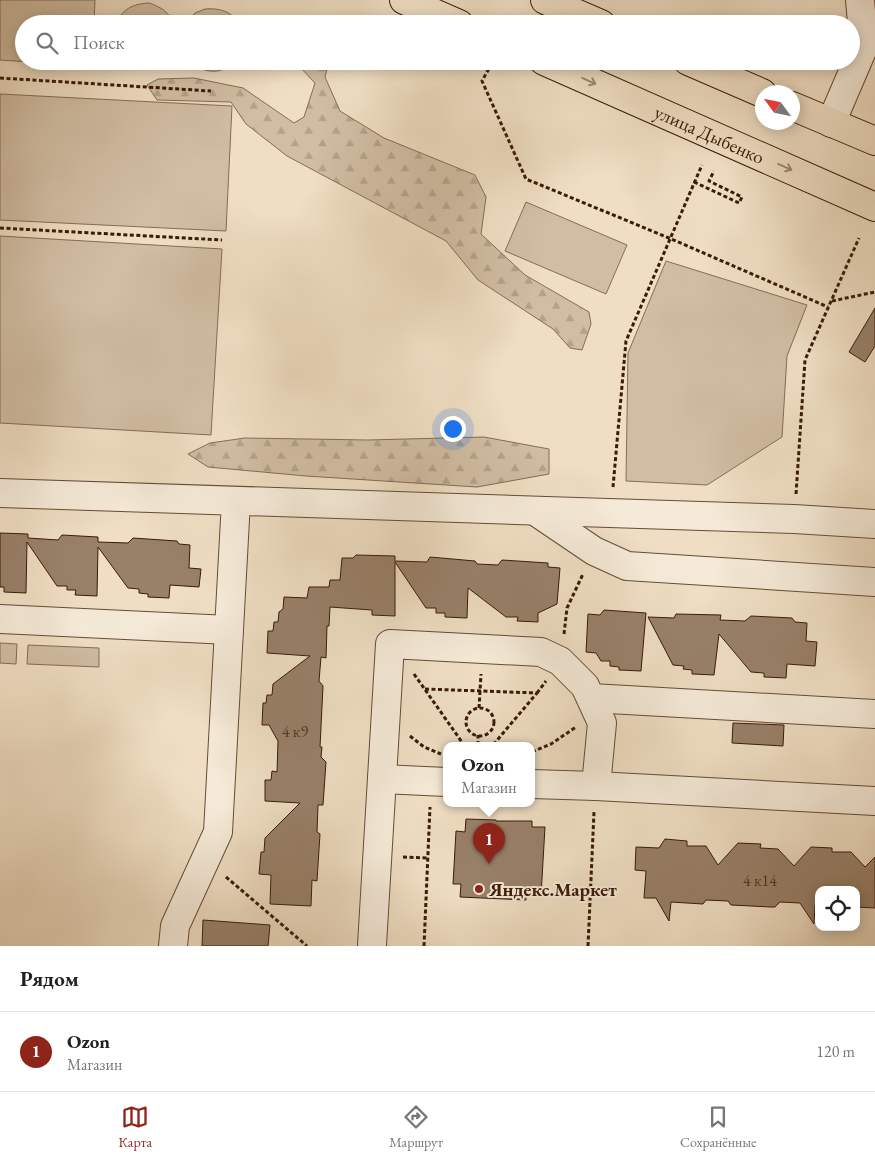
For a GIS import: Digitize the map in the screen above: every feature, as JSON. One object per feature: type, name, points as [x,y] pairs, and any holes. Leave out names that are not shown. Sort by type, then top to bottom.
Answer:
[{"type":"main road","points":[[404,0],[438,15]]},
{"type":"main road","points":[[545,0],[580,15]]},
{"type":"main road","name":"улица Дыбенко","points":[[564,70],[875,207]]},
{"type":"main road","points":[[709,70],[755,90]]},
{"type":"main road","points":[[800,109],[875,141]]},
{"type":"lane","points":[[860,0],[870,49],[860,68]]},
{"type":"lane","points":[[831,122],[859,70]]},
{"type":"lane","points":[[0,493],[794,519],[875,524]]},
{"type":"lane","points":[[173,946],[175,926],[218,832],[236,501]]},
{"type":"lane","points":[[536,511],[594,550],[627,566],[875,582]]},
{"type":"lane","points":[[0,619],[229,630]]},
{"type":"lane","points":[[377,946],[382,779],[390,644],[541,652],[560,661],[585,686],[602,723],[596,786]]},
{"type":"lane","points":[[594,705],[875,714]]},
{"type":"lane","points":[[382,779],[439,782]]},
{"type":"lane","points":[[535,784],[875,801]]},
{"type":"path","points":[[488,70],[482,82],[526,179],[703,252],[828,307]]},
{"type":"path","points":[[0,78],[211,91]]},
{"type":"path","points":[[611,514],[626,341],[669,238],[702,166]]},
{"type":"path","points":[[694,182],[739,203],[742,197],[709,181],[714,171]]},
{"type":"path","points":[[0,228],[222,240]]},
{"type":"path","points":[[794,519],[804,360],[859,238]]},
{"type":"path","points":[[831,301],[875,292]]},
{"type":"path","points":[[496,742],[537,693],[560,661],[567,608],[594,550]]},
{"type":"path","points":[[390,644],[425,689],[462,742]]},
{"type":"path","points":[[479,708],[483,649]]},
{"type":"path","points":[[425,689],[537,693]]},
{"type":"path","points":[[535,751],[551,744],[594,705]]},
{"type":"path","points":[[479,708],[488,710],[494,722],[488,734],[478,735],[470,731],[466,723],[471,711],[479,708]]},
{"type":"path","points":[[386,717],[424,746],[443,755]]},
{"type":"path","points":[[478,735],[478,742]]},
{"type":"path","points":[[424,946],[439,782]]},
{"type":"path","points":[[588,946],[596,786]]},
{"type":"path","points":[[205,859],[307,946]]},
{"type":"green space","points":[[0,0],[95,0],[94,15],[15,15],[15,61],[0,60]]},
{"type":"green space","points":[[149,3],[164,10],[169,15],[121,15],[129,8]]},
{"type":"green space","points":[[205,9],[216,9],[231,15],[193,15]]},
{"type":"green space","points":[[303,70],[327,70],[325,77],[340,111],[384,138],[475,175],[486,197],[481,234],[525,275],[589,312],[591,324],[582,350],[570,348],[553,329],[478,280],[446,241],[287,156],[246,124],[231,102],[157,100],[147,85],[158,79],[194,78],[243,88],[294,123],[304,117],[315,83]]},
{"type":"green space","points":[[0,94],[232,106],[226,231],[0,220]]},
{"type":"green space","points":[[526,202],[627,245],[606,294],[505,251]]},
{"type":"green space","points":[[0,236],[222,249],[211,435],[0,423]]},
{"type":"green space","points":[[666,261],[807,305],[787,356],[782,437],[707,485],[626,481],[628,353]]},
{"type":"green space","points":[[484,437],[549,449],[549,474],[477,487],[306,476],[208,467],[188,454],[210,443],[245,438],[368,440]]},
{"type":"green space","points":[[0,643],[17,644],[16,664],[0,663]]},
{"type":"green space","points":[[28,645],[99,648],[99,667],[27,664]]},
{"type":"building","points":[[875,308],[875,346],[865,362],[849,352]]},
{"type":"building","points":[[0,533],[28,534],[28,538],[58,540],[62,535],[98,537],[98,542],[128,543],[133,538],[177,541],[179,544],[190,545],[189,568],[201,569],[199,587],[170,585],[169,598],[148,597],[148,594],[139,593],[139,589],[128,588],[98,547],[97,596],[75,595],[76,590],[67,590],[67,586],[57,586],[27,542],[26,593],[4,592],[4,587],[0,587]]},
{"type":"building","points":[[356,555],[395,556],[395,561],[427,562],[430,557],[475,561],[477,564],[498,565],[502,560],[548,563],[548,567],[560,568],[557,604],[538,613],[538,622],[517,621],[518,617],[506,617],[468,588],[467,618],[445,617],[445,613],[436,613],[436,608],[426,608],[395,562],[395,616],[372,615],[372,610],[330,607],[329,626],[327,626],[326,658],[321,657],[319,681],[323,686],[320,747],[322,747],[321,757],[326,762],[323,805],[318,805],[317,832],[320,834],[317,881],[312,880],[311,906],[270,904],[271,875],[259,874],[261,852],[264,852],[265,838],[300,803],[265,801],[265,780],[271,780],[272,771],[277,772],[278,741],[269,725],[262,725],[263,703],[266,703],[267,695],[272,695],[273,684],[310,656],[267,653],[268,631],[273,631],[274,622],[278,622],[279,612],[283,609],[284,597],[307,598],[309,587],[329,587],[330,580],[340,580],[342,558],[353,558]]},
{"type":"building","points":[[604,610],[646,613],[641,671],[619,670],[619,667],[610,666],[610,661],[601,661],[596,653],[586,652],[588,614],[600,615]]},
{"type":"building","points":[[676,614],[721,615],[720,620],[745,621],[751,616],[792,618],[795,622],[807,623],[806,641],[817,642],[815,666],[787,664],[786,678],[764,677],[764,673],[751,672],[719,634],[714,675],[692,674],[692,670],[683,669],[684,666],[673,665],[648,617],[674,618]]},
{"type":"building","points":[[733,723],[784,725],[783,746],[732,743]]},
{"type":"building","points":[[466,819],[532,821],[532,827],[545,827],[541,896],[526,895],[526,900],[460,897],[461,884],[453,884],[456,831],[465,832]]},
{"type":"building","points":[[665,839],[687,841],[687,846],[706,846],[718,865],[738,843],[761,844],[760,848],[778,849],[794,866],[811,847],[832,848],[832,852],[851,852],[865,867],[875,857],[875,908],[860,907],[860,886],[815,886],[814,924],[800,903],[780,902],[775,907],[771,907],[731,905],[728,901],[706,900],[703,904],[671,902],[669,921],[656,898],[644,898],[646,871],[635,870],[636,847],[659,848]]},
{"type":"building","points":[[203,920],[270,925],[268,946],[202,946]]},
{"type":"place","name":"Ozon","points":[[489,864]]},
{"type":"place","name":"Яндекс.Маркет","points":[[479,889]]}]
